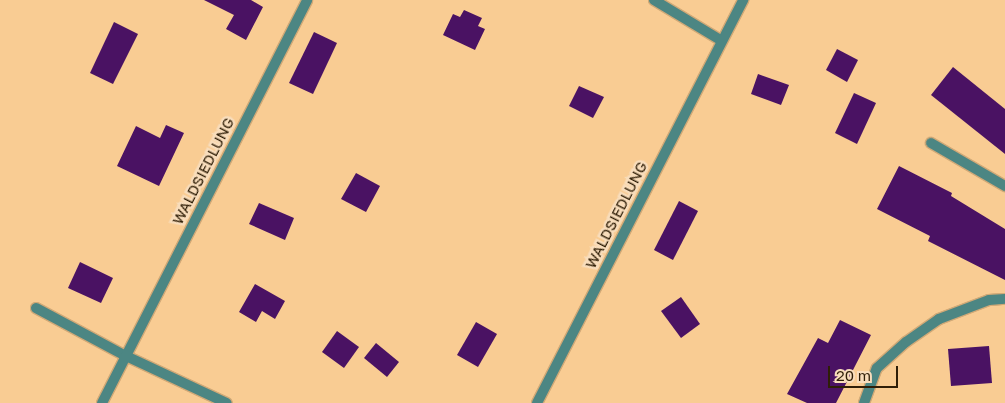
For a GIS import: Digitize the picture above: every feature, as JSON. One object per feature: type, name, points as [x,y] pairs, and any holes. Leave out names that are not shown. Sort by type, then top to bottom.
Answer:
[{"type":"street","name":"WALDSIEDLUNG","points":[[102,403],[307,0]]},
{"type":"street","points":[[654,0],[722,41]]},
{"type":"street","name":"WALDSIEDLUNG","points":[[537,403],[743,0]]},
{"type":"street","points":[[931,143],[1005,186]]},
{"type":"street","points":[[864,403],[877,368],[906,342],[939,318],[988,300],[1005,299]]},
{"type":"street","points":[[36,308],[126,356],[227,403]]},
{"type":"building","points":[[204,0],[251,0],[263,7],[246,40],[226,29],[234,15]]},
{"type":"building","points":[[464,10],[482,18],[478,26],[485,29],[475,50],[443,35],[453,14],[460,17]]},
{"type":"building","points":[[114,22],[138,34],[113,84],[90,73]]},
{"type":"building","points":[[314,32],[337,43],[313,94],[289,83]]},
{"type":"building","points":[[837,49],[858,60],[847,82],[826,70]]},
{"type":"building","points":[[953,67],[1005,109],[1005,154],[931,95]]},
{"type":"building","points":[[758,74],[789,85],[781,105],[751,94]]},
{"type":"building","points":[[579,86],[604,97],[593,118],[569,106]]},
{"type":"building","points":[[854,93],[876,103],[857,144],[835,133]]},
{"type":"building","points":[[166,125],[184,133],[159,186],[117,166],[136,126],[160,138]]},
{"type":"building","points":[[899,166],[952,193],[951,196],[1005,229],[1005,280],[928,241],[930,236],[877,209]]},
{"type":"building","points":[[356,173],[380,186],[366,212],[341,199]]},
{"type":"building","points":[[679,201],[698,211],[673,260],[654,250]]},
{"type":"building","points":[[259,203],[294,218],[285,240],[249,224]]},
{"type":"building","points":[[80,262],[113,278],[101,303],[68,288]]},
{"type":"building","points":[[255,284],[285,301],[275,319],[262,311],[256,322],[239,312]]},
{"type":"building","points":[[681,297],[700,324],[681,338],[661,311]]},
{"type":"building","points":[[840,320],[871,335],[836,403],[807,403],[787,394],[818,338],[828,343]]},
{"type":"building","points":[[476,322],[497,334],[478,367],[457,355]]},
{"type":"building","points":[[337,331],[359,347],[344,368],[322,352]]},
{"type":"building","points":[[376,343],[399,362],[387,377],[364,358]]},
{"type":"building","points":[[989,346],[992,383],[951,386],[948,349]]}]
